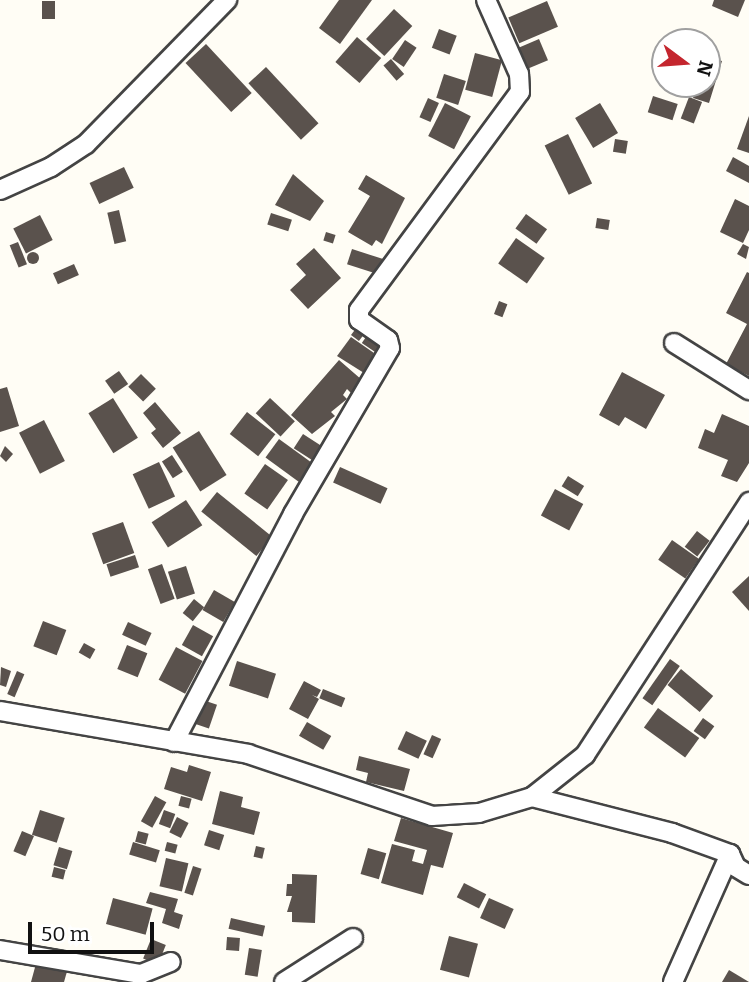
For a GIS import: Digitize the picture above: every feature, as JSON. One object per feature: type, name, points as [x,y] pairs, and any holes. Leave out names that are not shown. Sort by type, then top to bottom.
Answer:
[{"type":"street","points":[[0,190],[51,167],[86,144],[227,0]]},
{"type":"street","points":[[174,742],[293,514],[390,348],[388,340],[359,320],[359,310],[520,92],[519,74],[486,0]]},
{"type":"street","points":[[674,344],[749,390]]},
{"type":"street","points":[[0,711],[271,760],[432,816],[460,817],[532,797],[585,755],[749,502]]},
{"type":"street","points":[[532,797],[671,833],[730,854],[736,867],[749,875]]},
{"type":"street","points":[[674,982],[730,854]]},
{"type":"street","points":[[284,982],[353,938]]},
{"type":"street","points":[[0,950],[141,974],[171,962]]},
{"type":"building","points":[[339,0],[372,0],[340,44],[319,28]]},
{"type":"building","points":[[714,0],[745,0],[738,17],[712,6]]},
{"type":"building","points":[[42,1],[55,1],[55,19],[42,19]]},
{"type":"building","points":[[547,1],[558,27],[519,43],[508,17]]},
{"type":"building","points":[[394,9],[412,26],[384,56],[366,39]]},
{"type":"building","points":[[439,29],[457,36],[450,54],[432,48]]},
{"type":"building","points":[[357,37],[381,58],[360,83],[335,62]]},
{"type":"building","points":[[539,39],[548,60],[524,70],[515,49]]},
{"type":"building","points":[[405,40],[417,48],[404,67],[392,59]]},
{"type":"building","points":[[206,44],[252,93],[231,112],[186,63]]},
{"type":"building","points":[[475,53],[502,60],[492,97],[465,90]]},
{"type":"building","points":[[391,59],[404,74],[397,81],[383,66]]},
{"type":"building","points":[[266,67],[319,123],[301,140],[248,83]]},
{"type":"building","points":[[444,74],[466,81],[458,105],[436,98]]},
{"type":"building","points":[[428,98],[439,103],[430,122],[419,117]]},
{"type":"building","points":[[652,98],[678,104],[672,120],[648,112]]},
{"type":"building","points":[[689,98],[702,102],[694,123],[681,118]]},
{"type":"building","points":[[693,98],[711,98],[709,103]]},
{"type":"building","points":[[445,103],[471,116],[454,149],[428,136]]},
{"type":"building","points":[[600,103],[618,133],[593,148],[575,118]]},
{"type":"building","points":[[749,116],[749,153],[737,149]]},
{"type":"building","points":[[568,134],[592,183],[569,195],[545,145]]},
{"type":"building","points":[[615,139],[628,141],[626,154],[613,152]]},
{"type":"building","points":[[733,157],[749,166],[749,183],[726,171]]},
{"type":"building","points":[[124,167],[134,188],[99,204],[90,183]]},
{"type":"building","points":[[293,174],[324,201],[310,221],[275,205]]},
{"type":"building","points":[[366,175],[405,198],[382,244],[376,240],[372,246],[348,232],[370,196],[358,189]]},
{"type":"building","points":[[735,199],[749,206],[749,230],[743,243],[720,232]]},
{"type":"building","points":[[119,210],[126,241],[115,244],[107,213]]},
{"type":"building","points":[[271,213],[292,220],[288,231],[267,224]]},
{"type":"building","points":[[526,214],[547,229],[536,244],[515,229]]},
{"type":"building","points":[[40,215],[53,240],[26,254],[13,229]]},
{"type":"building","points":[[597,218],[610,220],[608,230],[595,228]]},
{"type":"building","points":[[326,232],[336,235],[333,244],[323,241]]},
{"type":"building","points":[[516,238],[545,258],[527,283],[498,263]]},
{"type":"building","points":[[18,242],[27,264],[19,268],[10,245]]},
{"type":"building","points":[[743,244],[749,247],[746,259],[737,254]]},
{"type":"building","points":[[314,248],[341,278],[308,309],[290,290],[306,275],[296,264]]},
{"type":"building","points":[[352,249],[386,260],[381,275],[347,264]]},
{"type":"building","points":[[33,252],[39,258],[33,264],[27,258]]},
{"type":"building","points":[[74,264],[79,275],[58,284],[53,273]]},
{"type":"building","points":[[747,272],[749,376],[726,364],[747,324],[726,313]]},
{"type":"building","points":[[499,301],[507,304],[502,317],[494,314]]},
{"type":"building","points":[[357,327],[365,333],[359,341],[351,335]]},
{"type":"building","points":[[368,334],[387,347],[381,356],[362,343]]},
{"type":"building","points":[[351,337],[374,353],[364,373],[337,356]]},
{"type":"building","points":[[339,360],[362,380],[351,393],[347,389],[343,395],[347,399],[331,412],[335,416],[312,434],[291,415]]},
{"type":"building","points":[[119,371],[128,384],[114,394],[105,381]]},
{"type":"building","points":[[622,372],[665,395],[646,429],[625,417],[619,426],[599,415]]},
{"type":"building","points":[[141,374],[156,389],[143,402],[128,387]]},
{"type":"building","points":[[7,387],[19,426],[0,432],[0,389]]},
{"type":"building","points":[[113,398],[138,438],[113,453],[88,413]]},
{"type":"building","points":[[270,398],[295,421],[281,437],[256,413]]},
{"type":"building","points":[[155,402],[181,433],[163,448],[151,433],[156,429],[143,413]]},
{"type":"building","points":[[247,412],[275,434],[258,456],[230,434]]},
{"type":"building","points":[[722,414],[749,426],[749,463],[737,482],[721,476],[728,460],[698,448],[705,429],[714,433]]},
{"type":"building","points":[[44,420],[65,461],[40,474],[19,433]]},
{"type":"building","points":[[199,431],[227,475],[200,492],[173,447]]},
{"type":"building","points":[[303,434],[328,450],[319,465],[294,448]]},
{"type":"building","points":[[279,439],[312,463],[299,482],[265,458]]},
{"type":"building","points":[[5,446],[13,454],[6,462],[0,456]]},
{"type":"building","points":[[172,455],[183,472],[173,478],[162,462]]},
{"type":"building","points":[[159,462],[175,496],[149,509],[133,474]]},
{"type":"building","points":[[265,464],[288,480],[267,510],[244,493]]},
{"type":"building","points":[[340,467],[388,488],[381,504],[333,483]]},
{"type":"building","points":[[568,476],[584,486],[578,496],[562,486]]},
{"type":"building","points":[[555,489],[583,504],[569,531],[541,515]]},
{"type":"building","points":[[217,492],[272,537],[256,556],[201,511]]},
{"type":"building","points":[[186,500],[202,525],[168,547],[152,522]]},
{"type":"building","points":[[123,522],[134,553],[103,564],[92,533]]},
{"type":"building","points":[[697,531],[710,541],[697,557],[685,547]]},
{"type":"building","points":[[672,540],[699,559],[685,579],[658,560]]},
{"type":"building","points":[[135,555],[139,567],[110,577],[106,564]]},
{"type":"building","points":[[162,564],[175,599],[161,604],[148,569]]},
{"type":"building","points":[[186,566],[195,594],[177,599],[168,572]]},
{"type":"building","points":[[749,576],[749,611],[732,592]]},
{"type":"building","points":[[214,590],[235,602],[223,622],[203,610]]},
{"type":"building","points":[[194,599],[204,607],[193,621],[183,613]]},
{"type":"building","points":[[43,621],[66,630],[57,655],[33,646]]},
{"type":"building","points":[[128,622],[152,633],[146,646],[122,635]]},
{"type":"building","points":[[193,625],[213,636],[202,656],[182,645]]},
{"type":"building","points":[[84,643],[95,649],[90,659],[79,653]]},
{"type":"building","points":[[127,645],[147,653],[138,677],[117,669]]},
{"type":"building","points":[[176,647],[202,661],[185,694],[159,680]]},
{"type":"building","points":[[670,659],[680,666],[652,705],[642,698]]},
{"type":"building","points":[[237,661],[276,674],[268,698],[229,686]]},
{"type":"building","points":[[1,667],[11,671],[6,687],[0,685]]},
{"type":"building","points":[[681,669],[713,696],[700,712],[668,685]]},
{"type":"building","points":[[17,671],[24,674],[15,697],[7,694]]},
{"type":"building","points":[[304,681],[321,690],[317,697],[312,695],[319,699],[308,719],[289,709]]},
{"type":"building","points":[[323,689],[345,698],[342,707],[319,698]]},
{"type":"building","points":[[200,699],[217,705],[209,728],[192,723]]},
{"type":"building","points":[[658,708],[699,738],[685,757],[644,727]]},
{"type":"building","points":[[703,718],[714,726],[705,739],[694,731]]},
{"type":"building","points":[[307,722],[331,736],[323,750],[299,736]]},
{"type":"building","points":[[406,731],[427,741],[418,759],[398,749]]},
{"type":"building","points":[[432,735],[441,739],[433,758],[423,754]]},
{"type":"building","points":[[359,756],[410,769],[404,791],[366,782],[368,773],[356,770]]},
{"type":"building","points":[[189,765],[211,772],[202,801],[164,789],[171,767],[187,772]]},
{"type":"building","points":[[220,791],[243,797],[241,807],[260,812],[254,835],[212,824]]},
{"type":"building","points":[[155,796],[166,802],[152,828],[141,821]]},
{"type":"building","points":[[181,796],[192,799],[189,809],[178,806]]},
{"type":"building","points":[[40,810],[65,818],[57,843],[32,835]]},
{"type":"building","points":[[164,810],[175,814],[170,828],[159,824]]},
{"type":"building","points":[[177,817],[189,823],[181,838],[169,832]]},
{"type":"building","points":[[401,818],[453,833],[443,868],[431,865],[423,895],[381,883],[392,844],[415,850],[412,861],[423,864],[427,850],[394,841]]},
{"type":"building","points":[[209,830],[224,835],[219,850],[204,845]]},
{"type":"building","points":[[22,831],[34,836],[25,856],[13,851]]},
{"type":"building","points":[[138,831],[149,834],[146,844],[135,842]]},
{"type":"building","points":[[133,842],[160,850],[156,863],[129,854]]},
{"type":"building","points":[[167,842],[178,845],[175,854],[165,851]]},
{"type":"building","points":[[256,846],[265,848],[262,859],[254,857]]},
{"type":"building","points":[[59,847],[72,851],[67,869],[53,865]]},
{"type":"building","points":[[368,848],[386,853],[379,879],[361,874]]},
{"type":"building","points":[[166,858],[188,863],[182,891],[159,886]]},
{"type":"building","points":[[193,866],[202,869],[193,895],[184,893]]},
{"type":"building","points":[[54,867],[66,870],[63,880],[52,877]]},
{"type":"building","points":[[292,874],[317,875],[315,923],[292,922],[292,912],[287,912],[292,896],[286,896],[287,884],[292,884]]},
{"type":"building","points":[[464,883],[486,894],[479,909],[457,897]]},
{"type":"building","points":[[150,892],[178,899],[174,912],[183,915],[179,929],[162,923],[166,909],[146,903]]},
{"type":"building","points":[[113,898],[153,909],[146,935],[106,924]]},
{"type":"building","points":[[489,898],[514,909],[505,929],[480,918]]},
{"type":"building","points":[[231,918],[265,926],[263,937],[229,929]]},
{"type":"building","points":[[449,936],[478,944],[469,978],[440,970]]},
{"type":"building","points":[[227,937],[240,938],[239,951],[226,950]]},
{"type":"building","points":[[151,939],[166,945],[158,964],[143,958]]},
{"type":"building","points":[[249,948],[262,950],[258,977],[245,975]]},
{"type":"building","points":[[37,960],[68,968],[64,982],[31,982]]},
{"type":"building","points":[[729,970],[749,982],[722,982]]}]
